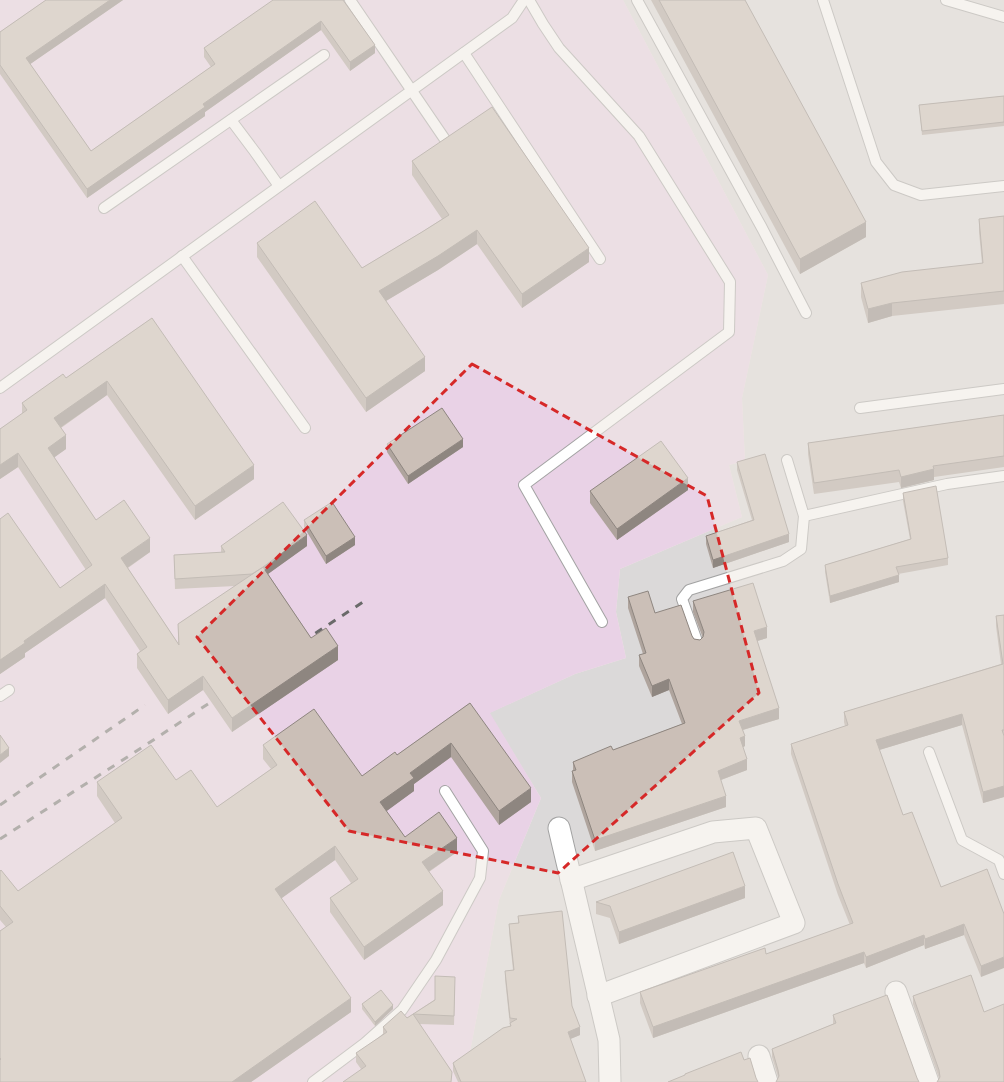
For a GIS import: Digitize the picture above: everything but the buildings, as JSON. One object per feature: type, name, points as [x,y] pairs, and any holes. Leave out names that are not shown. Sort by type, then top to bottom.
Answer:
[{"type":"street","points":[[559,828],[609,1040],[610,1082]]},
{"type":"street","points":[[571,880],[713,832],[756,828],[794,923],[598,996]]},
{"type":"street","points":[[896,992],[928,1082]]},
{"type":"street","points":[[759,1056],[767,1082]]},
{"type":"lane","points":[[350,0],[444,138]]},
{"type":"lane","points":[[0,388],[512,18],[524,0]]},
{"type":"lane","points":[[529,0],[559,48],[639,136],[730,282],[729,332],[524,486],[602,622]]},
{"type":"lane","points":[[637,0],[758,221],[806,313]]},
{"type":"lane","points":[[823,0],[876,162],[894,185],[921,194],[1004,186]]},
{"type":"lane","points":[[946,0],[1004,17]]},
{"type":"lane","points":[[464,53],[600,259]]},
{"type":"lane","points":[[104,208],[324,55]]},
{"type":"lane","points":[[231,120],[279,186]]},
{"type":"lane","points":[[182,256],[305,428]]},
{"type":"lane","points":[[860,408],[1004,389]]},
{"type":"lane","points":[[698,644],[682,599],[689,590],[783,561],[801,549],[804,516],[787,460]]},
{"type":"lane","points":[[804,516],[947,484],[1004,476]]},
{"type":"lane","points":[[0,696],[9,690]]},
{"type":"lane","points":[[929,752],[962,840],[999,860],[1004,874]]},
{"type":"lane","points":[[313,1082],[365,1043],[402,1010],[436,960],[480,878],[483,851],[444,791]]},
{"type":"highlighted area","points":[[472,364],[707,496],[759,693],[558,873],[349,831],[197,637]]},
{"type":"shaded area","points":[[0,0],[623,0],[768,275],[742,398],[745,461],[729,465],[742,517],[620,569],[616,612],[626,658],[575,674],[490,713],[541,798],[499,900],[470,1052],[466,1082],[0,1082]]},
{"type":"shaded area","points":[[623,0],[1004,0],[1004,1082],[466,1082],[470,1052],[499,900],[541,798],[489,713],[575,674],[626,658],[616,612],[620,569],[742,517],[729,465],[745,461],[742,398],[768,275]]},
{"type":"railway","points":[[302,642],[363,602]]},
{"type":"railway","points":[[0,839],[220,696]]},
{"type":"railway","points":[[0,805],[145,705]]}]
